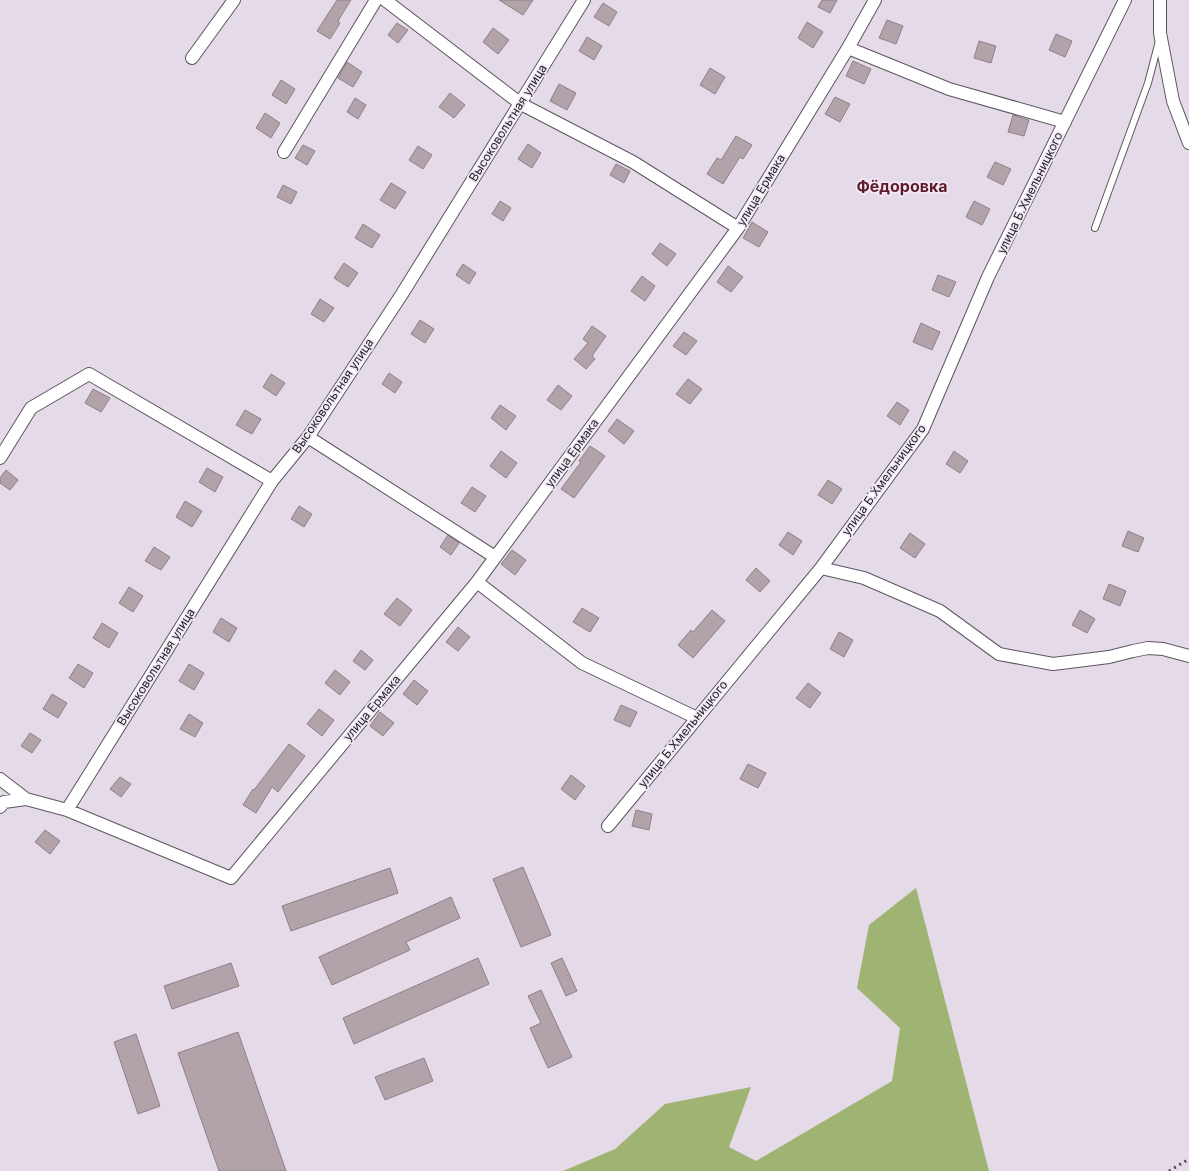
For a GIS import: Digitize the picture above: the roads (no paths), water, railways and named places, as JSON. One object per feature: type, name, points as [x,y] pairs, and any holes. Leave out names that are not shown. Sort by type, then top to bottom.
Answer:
[{"type":"street","points":[[192,58],[234,0]]},
{"type":"street","points":[[284,152],[376,0]]},
{"type":"street","points":[[385,0],[521,104],[633,162],[738,228]]},
{"type":"street","name":"Высоковольтная улица","points":[[67,810],[272,481],[308,437],[402,294],[584,0]]},
{"type":"street","name":"улица Ермака","points":[[67,810],[231,878],[477,582],[738,228],[848,48],[875,0]]},
{"type":"street","name":"улица Б.Хмельницкого","points":[[608,826],[821,568],[923,429],[988,277],[1125,0]]},
{"type":"street","points":[[1160,0],[1160,33],[1173,101],[1189,143]]},
{"type":"street","points":[[848,48],[949,88],[1065,122]]},
{"type":"street","points":[[0,458],[31,408],[89,374],[272,481]]},
{"type":"street","points":[[308,437],[495,557]]},
{"type":"street","points":[[821,568],[864,578],[940,611],[998,654],[1053,664],[1109,658],[1148,648],[1163,649],[1189,656]]},
{"type":"street","points":[[477,582],[582,663],[697,718]]},
{"type":"street","points":[[0,779],[26,799],[67,810]]},
{"type":"street","points":[[0,807],[4,802],[26,799]]},
{"type":"lane","points":[[1095,228],[1148,84],[1160,33]]},
{"type":"railway","points":[[1169,1171],[1189,1159]]},
{"type":"district","name":"Фёдоровка","points":[[902,186]]}]
